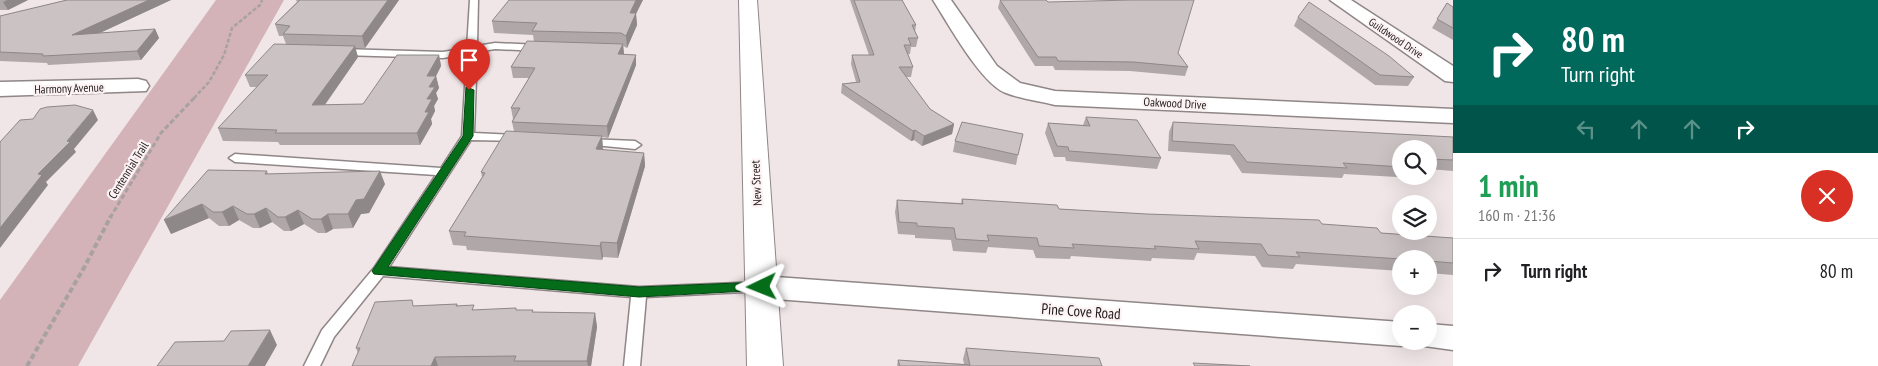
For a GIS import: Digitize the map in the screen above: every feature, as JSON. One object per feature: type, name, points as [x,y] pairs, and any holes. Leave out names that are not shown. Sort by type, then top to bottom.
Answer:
[{"type":"main road","name":"New Street","points":[[748,0],[765,366]]},
{"type":"street","name":"Oakwood Drive","points":[[942,0],[990,70],[1012,88],[1055,98],[1453,116]]},
{"type":"street","name":"Guildwood Drive","points":[[1339,0],[1453,76]]},
{"type":"street","name":"Harmony Avenue","points":[[3,92],[138,86]]},
{"type":"street","name":"Pine Cove Road","points":[[762,287],[1392,333]]},
{"type":"street","points":[[1437,337],[1453,338]]},
{"type":"lane","points":[[312,366],[328,334],[379,271],[468,136],[474,0]]},
{"type":"lane","points":[[326,51],[443,55],[471,52],[495,46],[554,48]]},
{"type":"lane","points":[[468,136],[532,139]]},
{"type":"lane","points":[[579,142],[635,145]]},
{"type":"lane","points":[[235,158],[444,172]]},
{"type":"lane","points":[[379,271],[639,292],[762,287]]},
{"type":"lane","points":[[632,366],[639,292]]},
{"type":"path","name":"Centennial Trail","points":[[27,366],[85,266],[115,208],[161,133],[209,82],[224,55],[232,28],[260,5],[262,0]]},
{"type":"shaded area","points":[[216,0],[284,0],[78,366],[0,366],[0,300]]},
{"type":"building","points":[[67,0],[149,0],[72,35],[155,29],[137,51],[43,56],[43,54],[0,52],[0,16]]},
{"type":"building","points":[[300,0],[388,0],[362,36],[283,34],[290,26],[275,24]]},
{"type":"building","points":[[509,0],[636,0],[630,13],[636,13],[626,36],[621,33],[532,31],[537,23],[492,21]]},
{"type":"building","points":[[854,0],[902,0],[916,25],[912,25],[918,38],[908,38],[911,45],[904,45],[913,67],[899,67],[930,109],[954,124],[924,136],[915,130],[913,131],[842,84],[860,82],[852,55],[874,55]]},
{"type":"building","points":[[1000,0],[1046,0],[1048,2],[1194,0],[1178,53],[1188,67],[1133,62],[1058,61],[1056,57],[1038,57]]},
{"type":"building","points":[[1309,2],[1389,56],[1414,77],[1380,75],[1298,17]]},
{"type":"building","points":[[1447,3],[1453,7],[1453,28],[1437,19]]},
{"type":"building","points":[[527,41],[623,44],[618,54],[636,55],[607,126],[512,122],[520,108],[511,108],[535,68],[511,67]]},
{"type":"building","points":[[274,44],[355,46],[312,105],[363,104],[397,55],[439,55],[427,76],[436,76],[429,87],[435,87],[427,99],[432,99],[425,112],[429,112],[417,133],[275,133],[277,130],[218,128],[268,75],[245,75]]},
{"type":"building","points":[[75,105],[93,110],[67,141],[70,142],[38,174],[42,175],[0,228],[0,142],[20,120],[33,119],[40,109]]},
{"type":"building","points":[[1086,117],[1137,120],[1161,158],[1069,151],[1068,147],[1057,146],[1048,123],[1090,126]]},
{"type":"building","points":[[962,122],[1023,134],[1018,155],[955,141]]},
{"type":"building","points":[[1173,122],[1453,137],[1453,160],[1437,159],[1437,140],[1392,140],[1392,166],[1343,163],[1347,168],[1247,162],[1234,145],[1172,141]]},
{"type":"building","points":[[506,131],[602,136],[596,149],[644,153],[617,243],[601,242],[600,246],[464,236],[466,232],[449,231],[485,173],[481,172]]},
{"type":"building","points":[[208,170],[267,171],[265,174],[380,171],[364,199],[356,200],[348,214],[328,214],[321,219],[312,219],[298,210],[285,217],[278,217],[266,208],[254,214],[247,214],[233,206],[222,212],[213,212],[202,204],[164,220]]},
{"type":"building","points":[[962,199],[1057,205],[1059,209],[1319,220],[1322,224],[1377,228],[1381,233],[1392,234],[1392,240],[1437,240],[1437,237],[1453,238],[1453,263],[1437,262],[1437,250],[1392,250],[1392,258],[1296,252],[1300,257],[1268,255],[1261,244],[1195,241],[1199,249],[1154,246],[1156,249],[1072,244],[1074,248],[1039,246],[1037,238],[987,235],[989,241],[956,239],[954,228],[917,226],[917,223],[899,222],[897,200],[963,204]]},
{"type":"building","points":[[412,300],[413,306],[457,304],[456,306],[474,305],[472,310],[516,308],[516,310],[533,310],[532,312],[595,313],[587,361],[514,361],[516,356],[435,357],[431,366],[352,366],[360,348],[356,348],[375,302]]},
{"type":"building","points":[[270,330],[248,366],[157,366],[175,342],[224,341],[231,331]]},
{"type":"building","points":[[966,348],[1099,358],[1102,366],[900,366],[898,360],[970,365]]},
{"type":"building","points":[[1193,363],[1250,366],[1195,366]]},
{"type":"route","points":[[469,90],[468,136],[379,271],[639,292],[762,287]]}]
